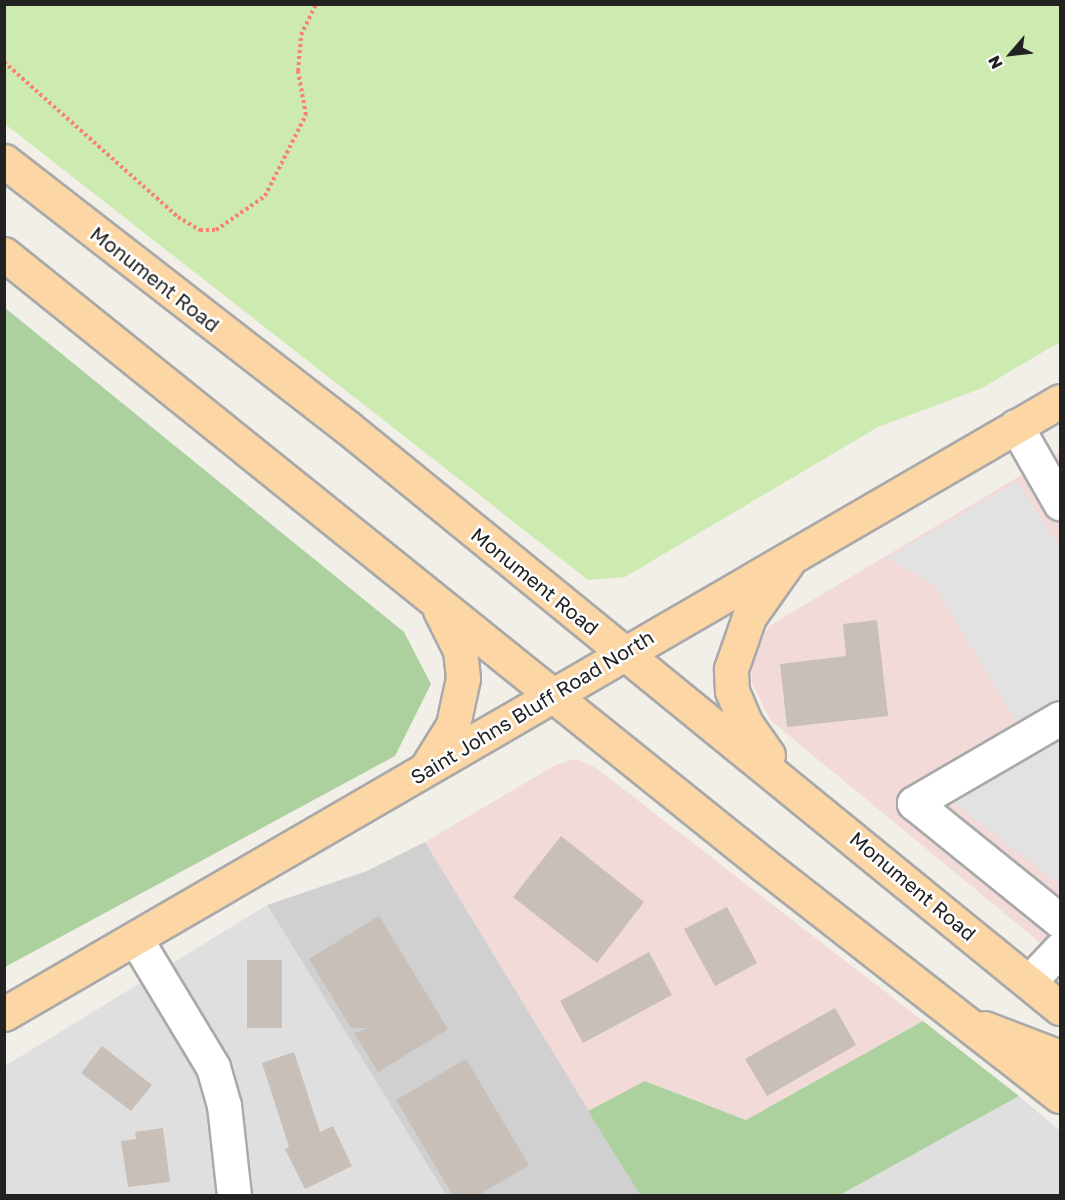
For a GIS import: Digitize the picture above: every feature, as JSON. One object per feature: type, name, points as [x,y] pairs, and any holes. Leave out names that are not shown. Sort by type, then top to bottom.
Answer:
[{"type":"main road","name":"Monument Road","points":[[4,161],[347,427],[622,652],[789,783],[1060,1008]]},
{"type":"main road","points":[[4,254],[553,695],[1060,1096]]},
{"type":"main road","name":"Saint Johns Bluff Road North","points":[[4,1014],[137,941],[622,652],[1060,401]]},
{"type":"main road","points":[[789,783],[746,724],[730,669],[749,617],[796,553]]},
{"type":"main road","points":[[425,770],[453,725],[463,678],[460,650],[435,600]]},
{"type":"main road","points":[[965,1023],[1060,1057]]},
{"type":"street","points":[[1016,426],[1060,503]]},
{"type":"street","points":[[1060,718],[914,803],[1060,921]]},
{"type":"street","points":[[137,941],[213,1066],[224,1104],[234,1196]]},
{"type":"street","points":[[1029,982],[1060,949]]},
{"type":"path","points":[[4,62],[178,217],[200,230],[216,230],[265,196],[306,115],[298,70],[301,35],[316,4]]},
{"type":"shaded area","points":[[1060,452],[1060,959],[770,720],[752,683],[751,661],[769,626]]},
{"type":"shaded area","points":[[1017,482],[1060,548],[1060,884],[947,798],[1033,749],[934,585],[887,558]]},
{"type":"shaded area","points":[[576,759],[596,768],[923,1021],[746,1120],[646,1081],[588,1111],[425,842],[557,764]]},
{"type":"shaded area","points":[[425,842],[640,1195],[446,1195],[267,905],[367,871]]},
{"type":"shaded area","points":[[267,905],[446,1195],[5,1196],[5,1066]]},
{"type":"shaded area","points":[[1019,1096],[1060,1131],[1060,1195],[840,1195]]},
{"type":"green space","points":[[4,5],[1060,5],[1060,342],[982,388],[878,427],[625,577],[588,580],[5,124]]},
{"type":"green space","points":[[4,307],[404,632],[431,684],[395,756],[5,967]]},
{"type":"green space","points":[[923,1021],[1019,1096],[840,1195],[640,1195],[588,1111],[645,1081],[746,1120]]},
{"type":"building","points":[[877,620],[888,716],[787,727],[780,664],[846,656],[843,624]]},
{"type":"building","points":[[561,836],[644,902],[597,963],[513,897]]},
{"type":"building","points":[[727,907],[757,963],[715,986],[684,929]]},
{"type":"building","points":[[379,916],[448,1029],[378,1072],[354,1033],[369,1028],[351,1028],[309,959]]},
{"type":"building","points":[[649,952],[672,995],[583,1043],[560,1001]]},
{"type":"building","points":[[247,960],[282,960],[282,1028],[247,1028]]},
{"type":"building","points":[[835,1008],[856,1045],[767,1096],[745,1059]]},
{"type":"building","points":[[102,1046],[152,1085],[131,1111],[81,1073]]},
{"type":"building","points":[[294,1052],[320,1132],[333,1126],[352,1166],[305,1189],[285,1149],[289,1147],[262,1063]]},
{"type":"building","points":[[466,1059],[529,1165],[477,1196],[453,1196],[396,1100]]},
{"type":"building","points":[[163,1128],[170,1182],[128,1187],[121,1141],[136,1139],[135,1132]]}]
